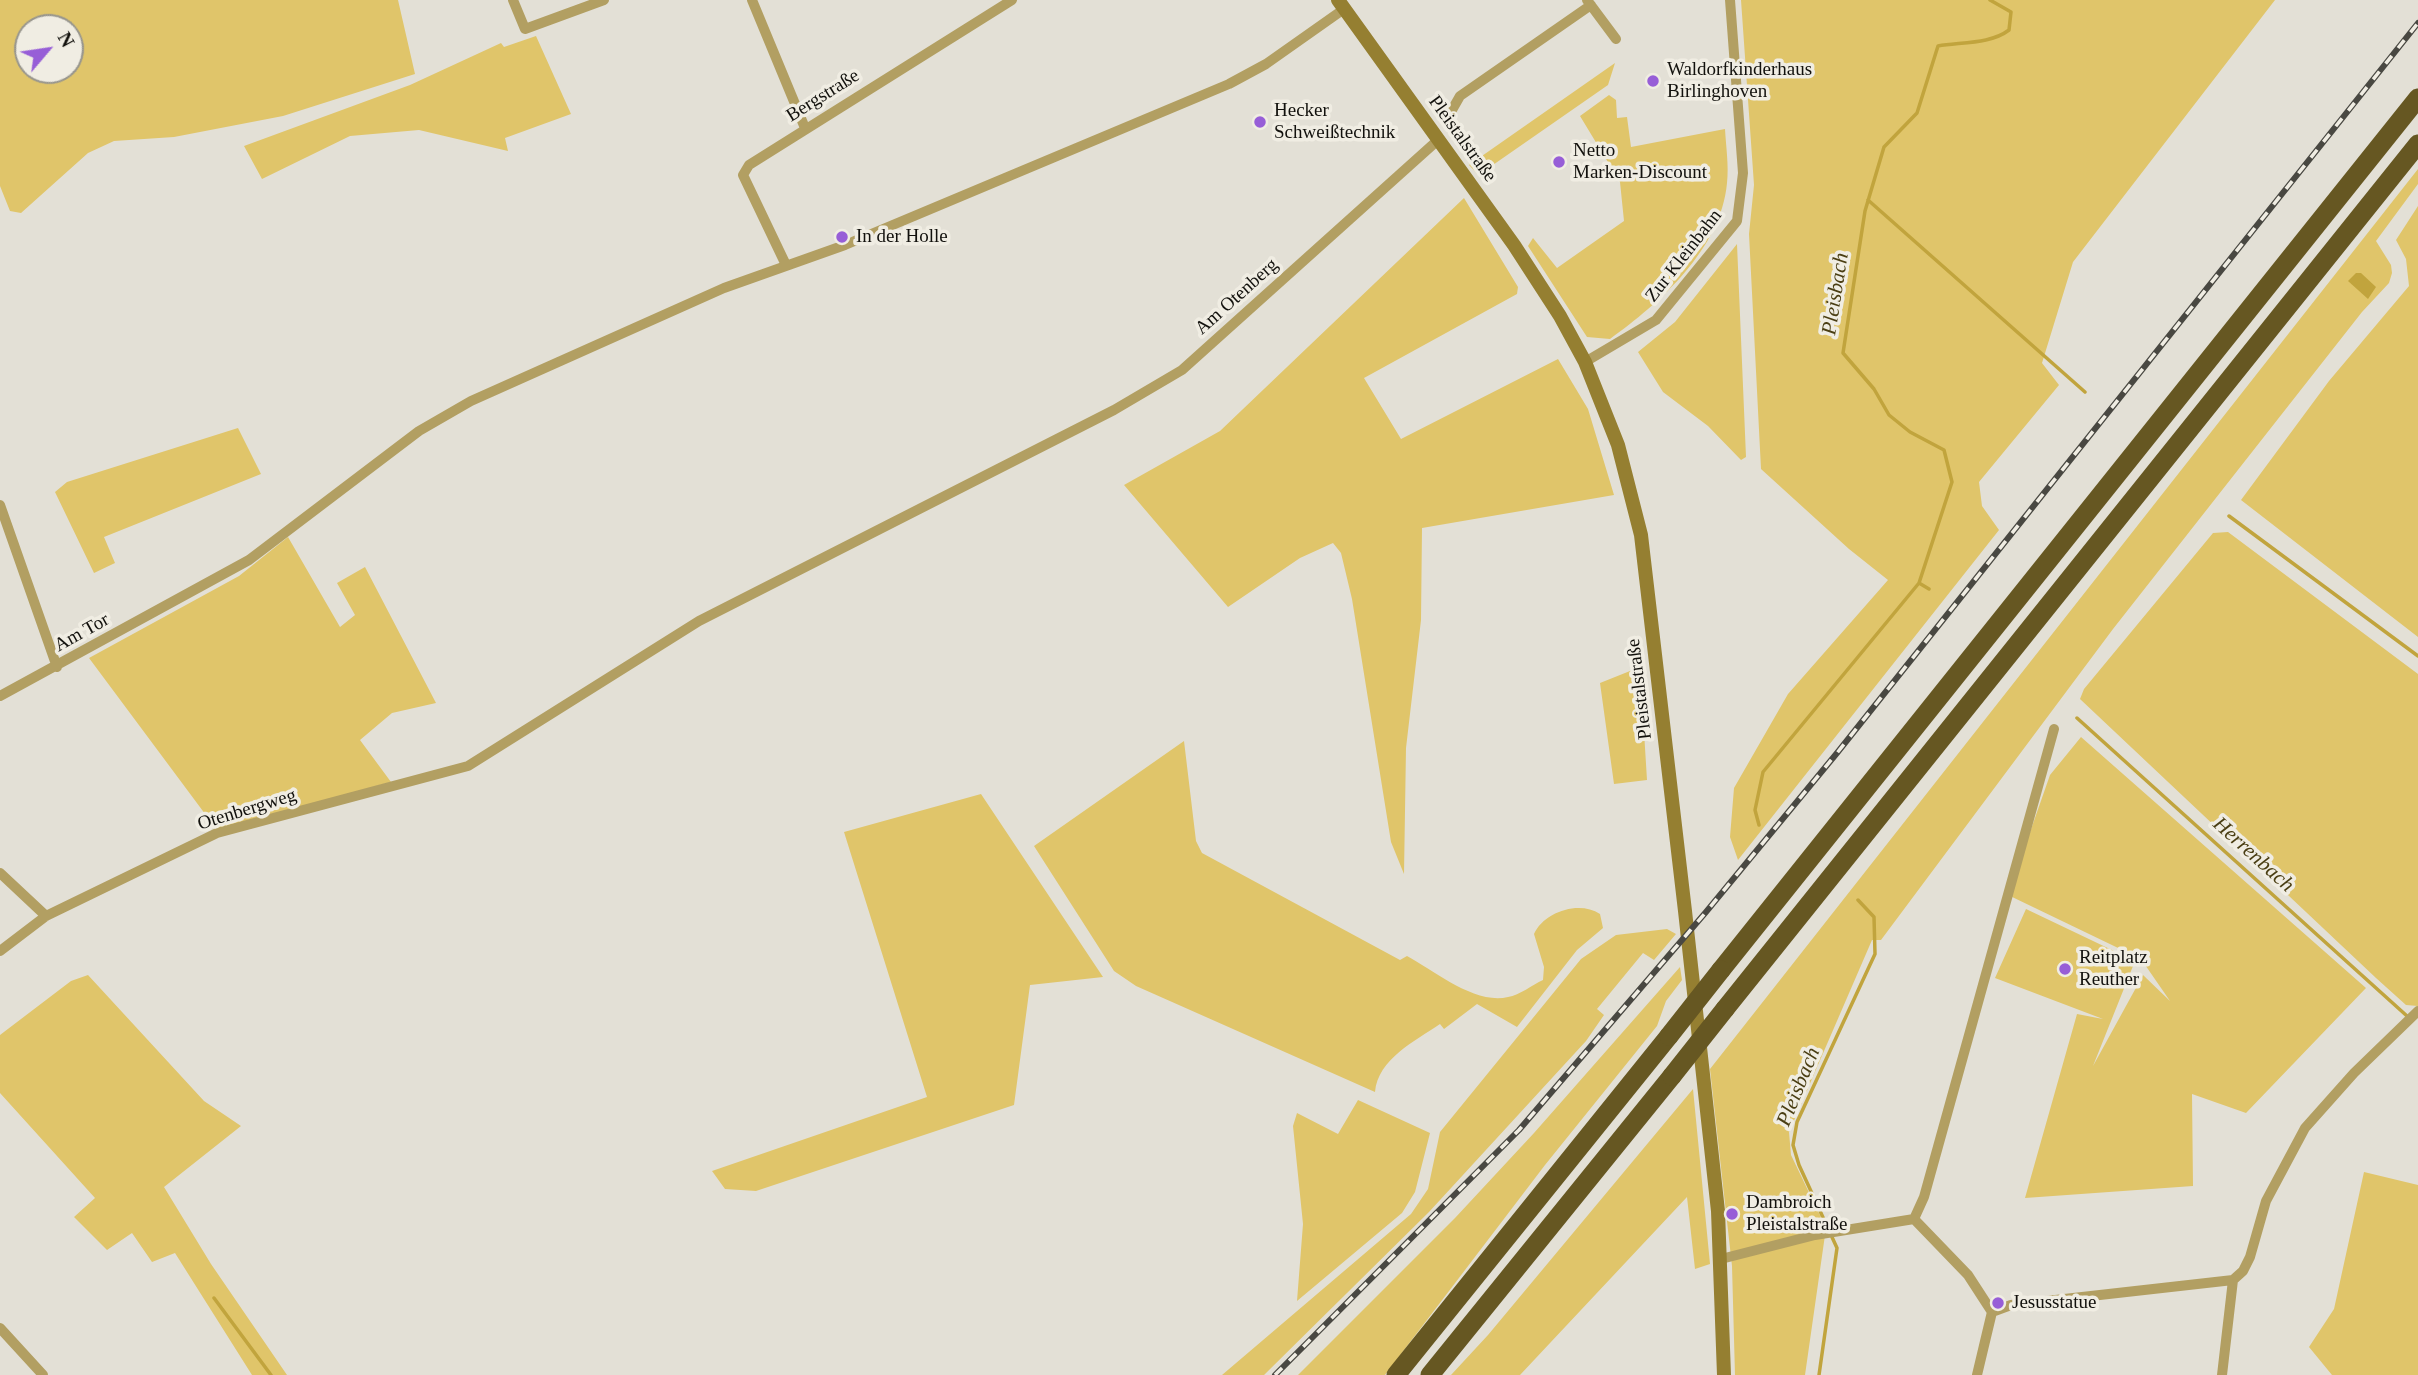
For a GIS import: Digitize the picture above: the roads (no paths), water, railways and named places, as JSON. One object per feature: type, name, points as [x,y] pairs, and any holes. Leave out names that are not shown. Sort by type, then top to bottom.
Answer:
[{"type":"highway","points":[[1396,1375],[2418,99]]},
{"type":"highway","points":[[1430,1375],[2418,144]]},
{"type":"main road","name":"Pleistalstraße","points":[[1341,4],[1514,245],[1585,362],[1618,445],[1641,535],[1685,911],[1721,1259],[1724,1375]]},
{"type":"street","points":[[513,0],[524,29],[604,0]]},
{"type":"street","points":[[752,0],[805,128]]},
{"type":"street","name":"Bergstraße","points":[[786,265],[743,175],[749,164],[1012,0]]},
{"type":"street","name":"Zur Kleinbahn","points":[[1585,362],[1656,320],[1682,292],[1737,221],[1742,173],[1730,0]]},
{"type":"street","points":[[1452,110],[1460,96],[1589,3],[1616,39]]},
{"type":"street","points":[[786,265],[848,243],[1105,139],[1229,84],[1266,64],[1341,4]]},
{"type":"street","name":"Am Otenberg","points":[[468,766],[699,621],[1114,410],[1182,370],[1438,140]]},
{"type":"street","name":"Am Tor","points":[[0,696],[249,560],[444,415],[724,288],[786,265]]},
{"type":"street","points":[[1,509],[57,667]]},
{"type":"street","points":[[1914,1219],[1924,1197],[2054,729]]},
{"type":"street","name":"Otenbergweg","points":[[0,951],[46,916],[217,833],[468,766]]},
{"type":"street","points":[[0,873],[46,916]]},
{"type":"street","points":[[1992,1312],[2011,1305],[2233,1280],[2244,1271],[2266,1201],[2305,1128],[2354,1073],[2418,1011]]},
{"type":"street","points":[[1721,1259],[1815,1235],[1914,1219]]},
{"type":"street","points":[[1914,1219],[1968,1275],[1992,1312],[1977,1375]]},
{"type":"street","points":[[2222,1375],[2233,1280]]},
{"type":"street","points":[[0,1330],[43,1375]]},
{"type":"waterway","name":"Pleisbach","points":[[1759,825],[1755,810],[1763,772],[1919,583],[1952,482],[1944,450],[1910,432],[1889,415],[1874,389],[1843,353],[1865,211],[1884,147],[1917,113],[1938,46],[1994,38],[2009,30],[2011,12],[1990,0]]},
{"type":"waterway","points":[[1868,200],[2085,392]]},
{"type":"waterway","points":[[2229,516],[2418,656]]},
{"type":"waterway","points":[[1919,583],[1929,589]]},
{"type":"waterway","name":"Herrenbach","points":[[2077,718],[2407,1016]]},
{"type":"waterway","name":"Pleisbach","points":[[1819,1375],[1837,1248],[1799,1165],[1793,1145],[1797,1122],[1875,954],[1874,917],[1858,900]]},
{"type":"waterway","points":[[214,1298],[271,1375]]},
{"type":"railway","points":[[1275,1375],[1519,1130],[1706,912],[1837,753],[2418,23]]},
{"type":"place","name":"Waldorfkinderhaus Birlinghoven","points":[[1653,81]]},
{"type":"place","name":"Hecker Schweißtechnik","points":[[1260,122]]},
{"type":"place","name":"Netto Marken-Discount","points":[[1559,162]]},
{"type":"place","name":"In der Holle","points":[[842,237]]},
{"type":"place","name":"Reitplatz Reuther","points":[[2065,969]]},
{"type":"place","name":"Dambroich Pleistalstraße","points":[[1732,1214]]},
{"type":"place","name":"Jesusstatue","points":[[1998,1303]]}]
